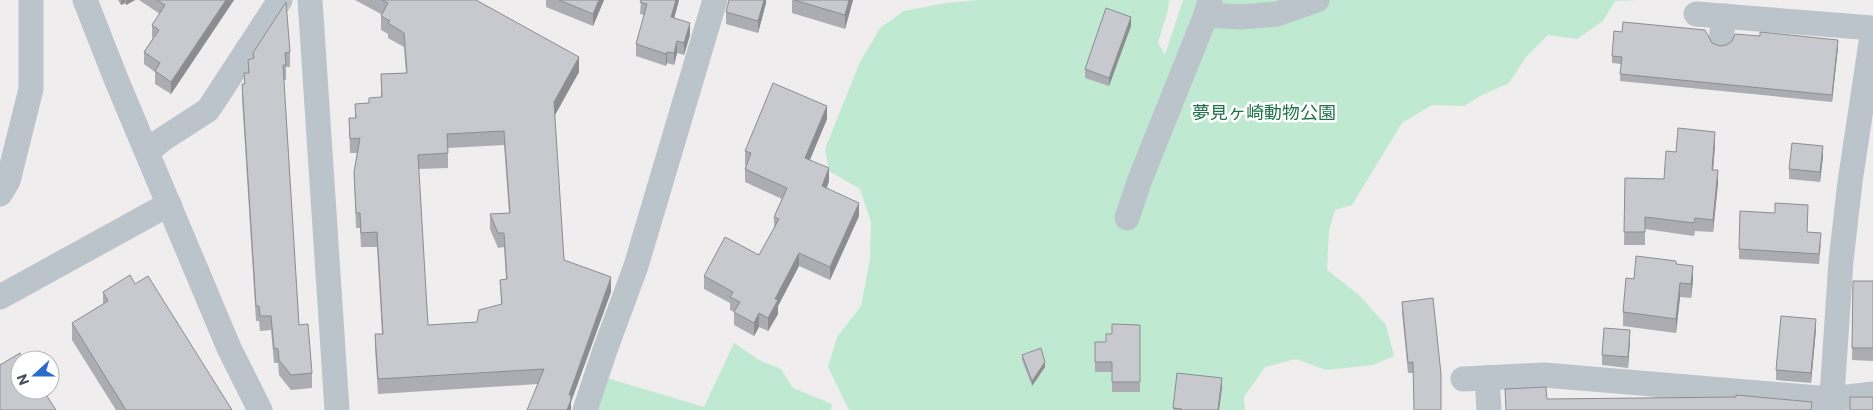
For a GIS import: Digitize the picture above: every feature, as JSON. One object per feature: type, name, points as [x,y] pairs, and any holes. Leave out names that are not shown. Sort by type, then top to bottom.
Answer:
[{"type":"street","points":[[0,194],[8,181],[31,89],[31,0]]},
{"type":"street","points":[[85,0],[229,348],[260,410]]},
{"type":"street","points":[[147,152],[208,110],[280,0]]},
{"type":"street","points":[[310,0],[338,410]]},
{"type":"street","points":[[585,410],[636,266],[715,0]]},
{"type":"street","points":[[1127,218],[1138,182],[1208,8],[1241,17],[1277,14],[1317,0]]},
{"type":"street","points":[[1696,14],[1723,27],[1873,28],[1850,182],[1831,405]]},
{"type":"street","points":[[0,297],[170,204]]},
{"type":"street","points":[[1489,410],[1475,378],[1544,375],[1831,405],[1873,394]]},
{"type":"green space","name":"夢見ヶ崎動物公園","points":[[978,0],[1169,0],[1168,10],[1158,43],[1165,55],[1183,0],[1639,0],[1615,1],[1603,21],[1577,39],[1548,35],[1526,57],[1509,83],[1480,96],[1464,106],[1432,105],[1402,123],[1352,205],[1335,210],[1329,230],[1327,270],[1359,295],[1386,325],[1394,356],[1373,365],[1326,370],[1296,359],[1265,367],[1244,397],[1245,410],[849,410],[828,367],[837,337],[861,306],[870,259],[871,222],[860,189],[829,171],[825,149],[860,62],[880,28],[904,11],[946,3]]},
{"type":"green space","points":[[734,343],[759,360],[781,369],[793,388],[832,404],[831,410],[597,410],[607,378],[704,407]]},
{"type":"building","points":[[157,0],[226,0],[171,82],[155,71],[160,63],[144,52],[159,30],[152,25],[165,5]]},
{"type":"building","points":[[382,0],[476,0],[579,57],[554,102],[564,260],[611,277],[569,395],[571,395],[571,400],[567,410],[527,410],[544,369],[378,379],[375,334],[383,334],[377,232],[361,233],[360,213],[356,213],[354,172],[360,138],[350,139],[349,118],[356,118],[355,104],[369,103],[369,98],[382,97],[381,74],[407,73],[404,33],[381,16],[388,3]],"holes":[[[504,131],[510,213],[490,214],[498,233],[504,233],[507,279],[500,280],[502,304],[479,310],[477,322],[428,325],[418,155],[448,153],[447,134]]]},
{"type":"building","points":[[559,0],[599,0],[593,14]]},
{"type":"building","points":[[641,0],[676,0],[671,17],[690,23],[684,43],[677,41],[674,53],[667,52],[666,54],[636,44],[647,4],[640,2]]},
{"type":"building","points":[[729,0],[764,0],[758,21],[726,12]]},
{"type":"building","points":[[794,0],[849,0],[845,15]]},
{"type":"building","points":[[286,2],[290,52],[285,53],[286,65],[283,65],[299,325],[308,324],[312,373],[291,375],[279,360],[278,349],[274,348],[271,316],[260,316],[259,306],[256,306],[242,84],[245,84],[244,73],[249,73],[248,60],[254,58],[253,53]]},
{"type":"building","points":[[1106,8],[1131,17],[1109,78],[1085,69]]},
{"type":"building","points":[[1623,22],[1705,30],[1712,43],[1720,46],[1732,41],[1735,34],[1760,36],[1760,32],[1838,40],[1832,95],[1620,74],[1622,57],[1612,56],[1614,31],[1622,32]]},
{"type":"building","points":[[773,83],[827,106],[805,158],[829,168],[822,186],[859,203],[830,267],[799,253],[775,299],[778,300],[768,318],[759,313],[754,323],[734,312],[740,302],[730,297],[733,292],[704,276],[725,237],[759,255],[779,219],[774,217],[787,188],[745,169],[751,153],[745,151]]},
{"type":"building","points":[[1678,128],[1715,132],[1712,170],[1718,170],[1713,220],[1695,218],[1694,223],[1645,217],[1645,232],[1624,232],[1625,178],[1664,179],[1666,151],[1676,152]]},
{"type":"building","points":[[1792,143],[1823,146],[1820,172],[1789,169]]},
{"type":"building","points":[[1775,203],[1808,205],[1807,232],[1821,233],[1819,254],[1739,249],[1740,211],[1775,213]]},
{"type":"building","points":[[1636,256],[1676,261],[1676,264],[1693,266],[1691,284],[1680,283],[1676,319],[1623,312],[1626,278],[1634,279]]},
{"type":"building","points":[[130,275],[135,284],[148,276],[232,410],[126,410],[72,323],[108,301],[103,292]]},
{"type":"building","points":[[1853,281],[1873,281],[1873,348],[1852,348]]},
{"type":"building","points":[[1433,298],[1441,374],[1441,410],[1414,410],[1413,362],[1408,363],[1402,302]]},
{"type":"building","points":[[1781,316],[1816,319],[1811,373],[1776,370]]},
{"type":"building","points":[[1112,324],[1140,325],[1140,382],[1112,382],[1112,362],[1095,362],[1095,342],[1106,342],[1106,334],[1112,334]]},
{"type":"building","points":[[1604,328],[1630,330],[1628,357],[1602,355]]},
{"type":"building","points":[[1041,348],[1045,362],[1032,381],[1022,355]]},
{"type":"building","points":[[10,359],[10,400],[50,400],[56,410],[0,410],[0,365]]},
{"type":"building","points":[[1177,373],[1222,378],[1218,410],[1181,410],[1173,408]]},
{"type":"building","points":[[1546,387],[1547,399],[1736,397],[1736,395],[1812,402],[1811,410],[1506,410],[1505,389]]},
{"type":"building","points":[[1850,397],[1873,397],[1873,410],[1850,410]]}]
